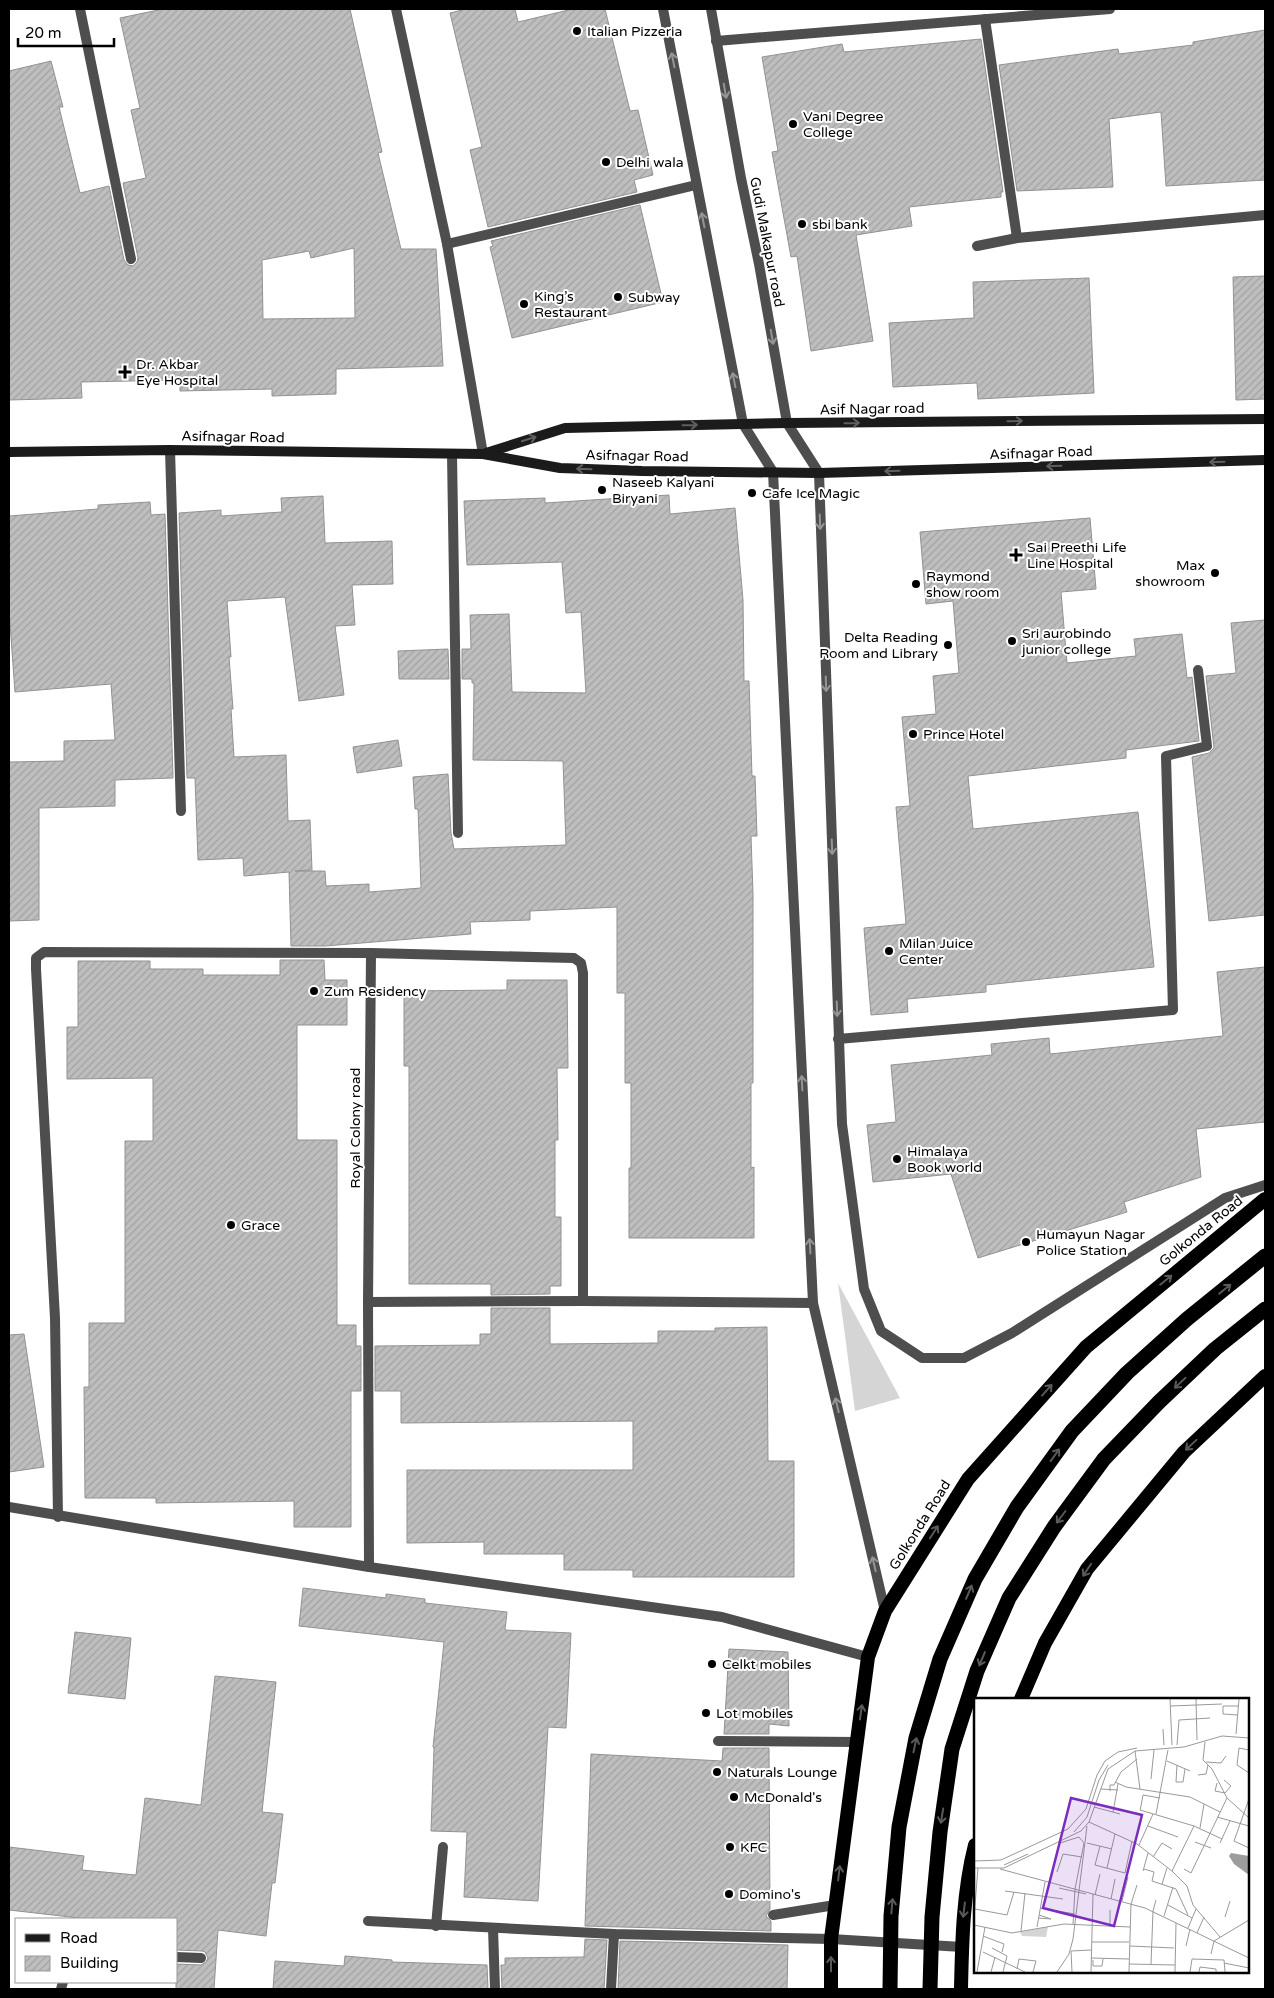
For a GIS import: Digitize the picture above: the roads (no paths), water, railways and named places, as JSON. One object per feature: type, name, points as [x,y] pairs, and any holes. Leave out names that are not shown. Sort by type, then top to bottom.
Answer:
[{"type":"highway","name":"Golkonda Road","points":[[831,1989],[831,1939],[868,1657],[885,1611],[968,1479],[1086,1347],[1265,1199]]},
{"type":"highway","points":[[890,1989],[892,1916],[899,1827],[916,1738],[940,1659],[975,1579],[1017,1507],[1072,1431],[1127,1373],[1187,1319],[1265,1256]]},
{"type":"highway","points":[[930,1989],[932,1917],[940,1832],[952,1749],[977,1671],[1009,1598],[1054,1527],[1104,1459],[1166,1395],[1215,1349],[1265,1309]]},
{"type":"highway","points":[[1021,1698],[1045,1643],[1087,1569],[1184,1452],[1265,1376]]},
{"type":"highway","points":[[961,1989],[966,1892],[974,1849]]},
{"type":"main road","name":"Asif Nagar road","points":[[483,454],[565,428],[743,424],[1265,419]]},
{"type":"main road","name":"Asifnagar Road","points":[[9,452],[170,450],[483,454],[560,468],[819,473],[1265,460]]},
{"type":"street","points":[[80,9],[131,259]]},
{"type":"street","points":[[396,9],[447,244],[483,454]]},
{"type":"street","points":[[663,9],[743,424],[772,472],[813,1303],[885,1611]]},
{"type":"street","name":"Gudi Malkapur road","points":[[711,9],[787,424],[819,473]]},
{"type":"street","points":[[716,41],[1110,9]]},
{"type":"street","points":[[985,19],[1017,238]]},
{"type":"street","points":[[447,244],[696,185]]},
{"type":"street","points":[[977,246],[1017,238],[1265,215]]},
{"type":"street","points":[[170,450],[181,811]]},
{"type":"street","points":[[452,454],[458,833]]},
{"type":"street","points":[[819,473],[842,1124],[864,1289],[881,1331],[922,1358],[964,1358],[1012,1333],[1224,1198],[1265,1185]]},
{"type":"street","points":[[838,1039],[1173,1010],[1166,756],[1207,746],[1198,670]]},
{"type":"street","points":[[58,1517],[55,1318],[36,958],[44,952],[371,953],[574,958],[581,963],[583,973],[583,1301]]},
{"type":"street","name":"Royal Colony road","points":[[369,1567],[368,1302],[371,953]]},
{"type":"street","points":[[368,1302],[813,1303]]},
{"type":"street","points":[[9,1507],[58,1517],[369,1567],[722,1617],[868,1657]]},
{"type":"street","points":[[718,1741],[856,1742]]},
{"type":"street","points":[[436,1926],[443,1846]]},
{"type":"street","points":[[772,1915],[836,1905]]},
{"type":"street","points":[[368,1921],[614,1934],[831,1939],[962,1948]]},
{"type":"street","points":[[493,1928],[495,1989]]},
{"type":"street","points":[[611,1989],[614,1934]]},
{"type":"street","points":[[178,1957],[201,1958]]},
{"type":"place","name":"Italian Pizzeria","points":[[577,31]]},
{"type":"place","name":"Vani Degree College","points":[[793,124]]},
{"type":"place","name":"Delhi wala","points":[[606,162]]},
{"type":"place","name":"sbi bank","points":[[802,224]]},
{"type":"place","name":"Subway","points":[[618,297]]},
{"type":"place","name":"King’s Restaurant","points":[[524,304]]},
{"type":"place","name":"Dr. Akbar Eye Hospital","points":[[125,372]]},
{"type":"place","name":"Naseeb Kalyani Biryani","points":[[602,490]]},
{"type":"place","name":"Cafe Ice Magic","points":[[752,493]]},
{"type":"place","name":"Sai Preethi Life Line Hospital","points":[[1016,555]]},
{"type":"place","name":"Max showroom","points":[[1215,573]]},
{"type":"place","name":"Raymond show room","points":[[916,584]]},
{"type":"place","name":"Sri aurobindo junior college","points":[[1012,641]]},
{"type":"place","name":"Delta Reading Room and Library","points":[[948,645]]},
{"type":"place","name":"Prince Hotel","points":[[913,734]]},
{"type":"place","name":"Milan Juice Center","points":[[889,951]]},
{"type":"place","name":"Zum Residency","points":[[314,991]]},
{"type":"place","name":"Himalaya Book world","points":[[897,1159]]},
{"type":"place","name":"Grace","points":[[231,1225]]},
{"type":"place","name":"Humayun Nagar Police Station","points":[[1026,1242]]},
{"type":"place","name":"Celkt mobiles","points":[[712,1664]]},
{"type":"place","name":"Lot mobiles","points":[[706,1713]]},
{"type":"place","name":"Naturals Lounge","points":[[717,1772]]},
{"type":"place","name":"McDonald's","points":[[734,1797]]},
{"type":"place","name":"KFC","points":[[730,1847]]},
{"type":"place","name":"Domino's","points":[[729,1894]]}]
